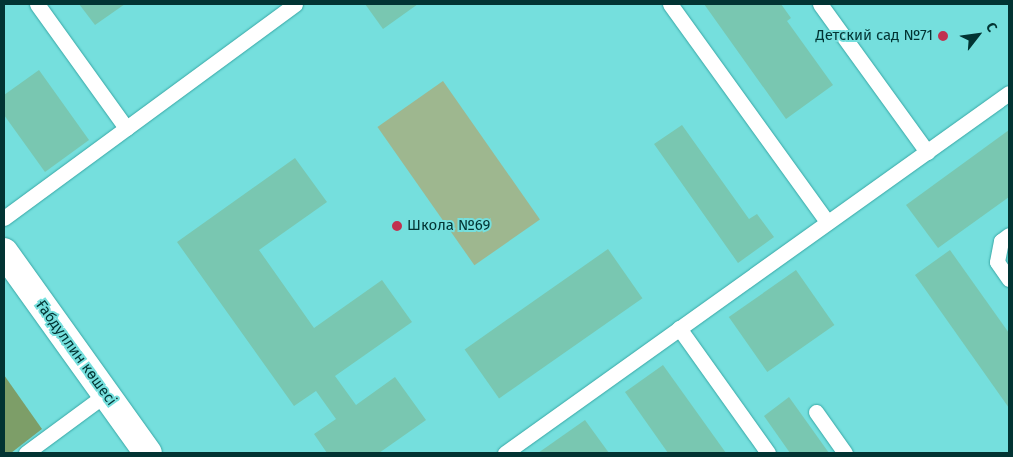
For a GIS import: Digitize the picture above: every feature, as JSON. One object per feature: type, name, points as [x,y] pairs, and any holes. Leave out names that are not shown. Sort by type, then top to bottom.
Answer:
[{"type":"street","name":"Ғабдуллин көшесі","points":[[4,252],[148,453]]},
{"type":"lane","points":[[37,4],[126,128]]},
{"type":"lane","points":[[4,218],[295,4]]},
{"type":"lane","points":[[670,4],[827,222]]},
{"type":"lane","points":[[820,4],[927,152]]},
{"type":"lane","points":[[504,453],[1009,92]]},
{"type":"lane","points":[[1009,235],[1001,241],[997,262],[1009,278]]},
{"type":"lane","points":[[679,328],[768,453]]},
{"type":"lane","points":[[26,453],[106,394]]},
{"type":"lane","points":[[816,412],[845,453]]},
{"type":"green space","points":[[443,81],[540,219],[474,265],[377,127]]},
{"type":"green space","points":[[4,375],[42,429],[11,453],[4,453]]},
{"type":"building","points":[[79,4],[125,4],[95,25]]},
{"type":"building","points":[[365,4],[418,4],[383,29]]},
{"type":"building","points":[[704,4],[781,4],[791,18],[787,21],[833,85],[786,119]]},
{"type":"building","points":[[39,70],[89,140],[45,172],[4,115],[4,95]]},
{"type":"building","points":[[682,125],[749,219],[757,214],[774,237],[738,263],[654,144]]},
{"type":"building","points":[[1009,130],[1009,197],[938,248],[906,205]]},
{"type":"building","points":[[295,158],[327,202],[259,250],[314,328],[382,280],[412,322],[335,376],[356,405],[395,377],[426,420],[379,453],[327,453],[314,434],[336,419],[316,391],[294,406],[177,242]]},
{"type":"building","points":[[608,249],[642,298],[499,399],[465,349]]},
{"type":"building","points":[[950,250],[1009,333],[1009,408],[915,275]]},
{"type":"building","points":[[796,270],[834,325],[767,372],[729,317]]},
{"type":"building","points":[[663,365],[726,453],[668,453],[625,392]]},
{"type":"building","points":[[789,397],[829,453],[790,453],[764,416]]},
{"type":"building","points":[[585,420],[609,453],[538,453]]},
{"type":"place","name":"Детский сад №71","points":[[943,36]]},
{"type":"place","name":"Школа №69","points":[[397,226]]}]
